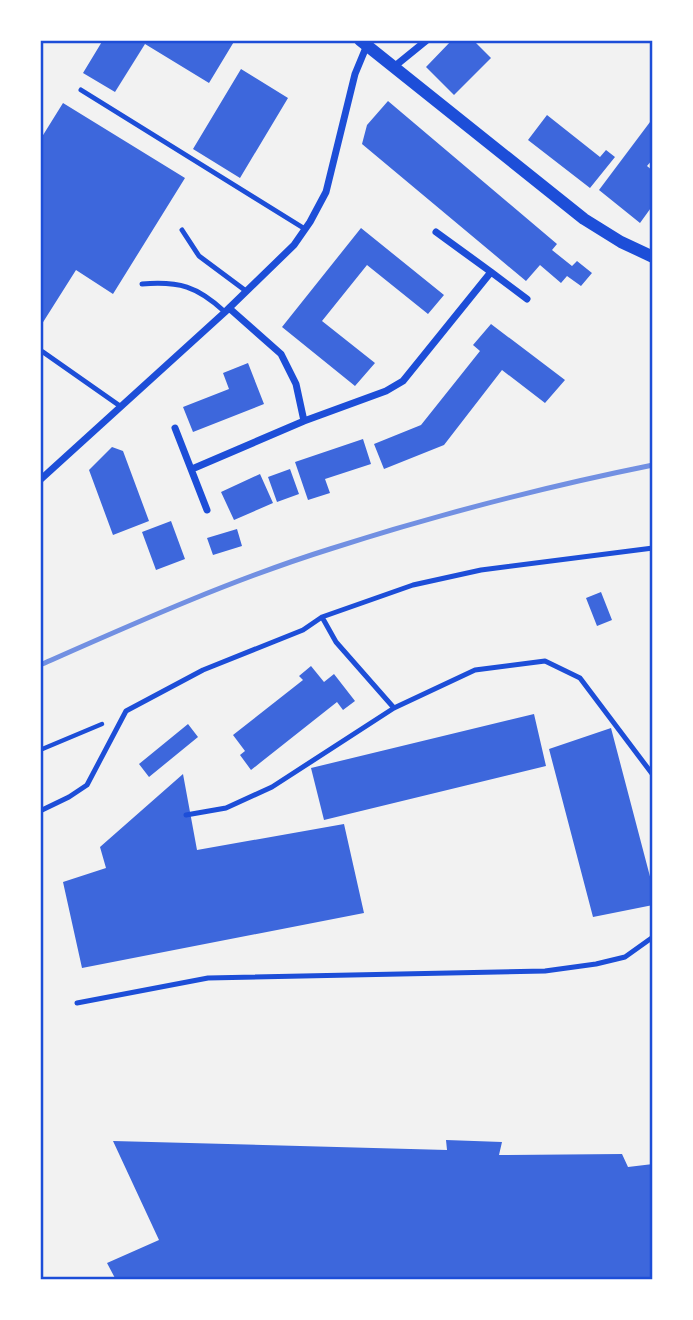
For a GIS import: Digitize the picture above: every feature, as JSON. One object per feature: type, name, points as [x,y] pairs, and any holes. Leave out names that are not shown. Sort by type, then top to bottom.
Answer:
[{"type":"street","points":[[395,66],[426,40]]},
{"type":"street","points":[[40,480],[227,310],[294,245],[326,192],[363,43],[584,219],[621,242],[653,257]]},
{"type":"street","points":[[436,232],[527,299]]},
{"type":"street","points":[[192,468],[303,421],[386,391],[403,381],[491,272]]},
{"type":"street","points":[[227,310],[281,354],[296,384],[303,421]]},
{"type":"street","points":[[175,428],[207,510]]},
{"type":"lane","points":[[81,90],[305,229]]},
{"type":"lane","points":[[182,230],[199,256],[246,291]]},
{"type":"lane","points":[[142,284],[170,282],[206,294],[227,310]]},
{"type":"lane","points":[[43,352],[120,406]]},
{"type":"lane","points":[[40,811],[87,785],[126,711],[203,670],[303,630],[322,617],[414,585],[454,576],[653,548]]},
{"type":"lane","points":[[322,617],[336,642],[394,708]]},
{"type":"lane","points":[[186,815],[226,808],[272,787],[394,708],[475,670],[545,661],[580,678],[653,775]]},
{"type":"lane","points":[[77,1003],[208,978],[545,971],[625,957],[653,937]]},
{"type":"path","points":[[40,750],[100,724],[117,725]]},
{"type":"building","points":[[103,40],[235,40],[209,83],[145,44],[115,92],[83,73]]},
{"type":"building","points":[[452,40],[473,40],[491,58],[454,95],[426,67]]},
{"type":"building","points":[[241,69],[288,98],[240,178],[193,149]]},
{"type":"building","points":[[388,101],[557,244],[552,250],[572,266],[577,261],[592,273],[581,286],[567,276],[561,283],[540,265],[526,281],[362,144],[367,125]]},
{"type":"building","points":[[63,103],[185,178],[113,294],[76,270],[40,327],[40,140]]},
{"type":"building","points":[[547,115],[600,157],[606,150],[615,157],[590,188],[528,140]]},
{"type":"building","points":[[653,118],[653,159],[647,166],[653,171],[653,205],[640,223],[599,190]]},
{"type":"building","points":[[361,228],[444,295],[428,314],[367,265],[322,321],[375,363],[355,386],[282,327]]},
{"type":"building","points":[[491,324],[565,380],[545,403],[502,370],[444,445],[384,469],[374,444],[421,425],[480,351],[473,345]]},
{"type":"building","points":[[248,363],[264,404],[193,432],[183,407],[229,389],[223,373]]},
{"type":"building","points":[[363,439],[371,464],[325,479],[330,493],[308,500],[295,462]]},
{"type":"building","points":[[112,447],[123,451],[149,521],[113,535],[89,470]]},
{"type":"building","points":[[290,469],[299,494],[277,502],[268,477]]},
{"type":"building","points":[[260,474],[273,503],[234,520],[221,492]]},
{"type":"building","points":[[171,521],[185,559],[156,570],[142,532]]},
{"type":"building","points":[[237,529],[242,546],[213,555],[207,538]]},
{"type":"building","points":[[601,592],[612,620],[597,626],[586,598]]},
{"type":"building","points":[[311,666],[324,682],[334,674],[355,701],[343,710],[337,702],[251,770],[240,755],[245,751],[233,735],[303,680],[299,676]]},
{"type":"building","points":[[534,714],[546,766],[324,820],[311,768]]},
{"type":"building","points":[[188,724],[198,737],[149,777],[139,764]]},
{"type":"building","points":[[611,728],[653,888],[653,905],[593,917],[549,749]]},
{"type":"building","points":[[183,774],[197,850],[344,824],[364,913],[82,968],[63,882],[106,868],[100,847]]},
{"type":"building","points":[[446,1140],[502,1142],[499,1155],[622,1154],[628,1167],[653,1164],[653,1280],[116,1280],[107,1263],[159,1240],[113,1141],[447,1150]]},
{"type":"railway","points":[[40,665],[147,618],[293,561],[490,503],[653,465]]}]
